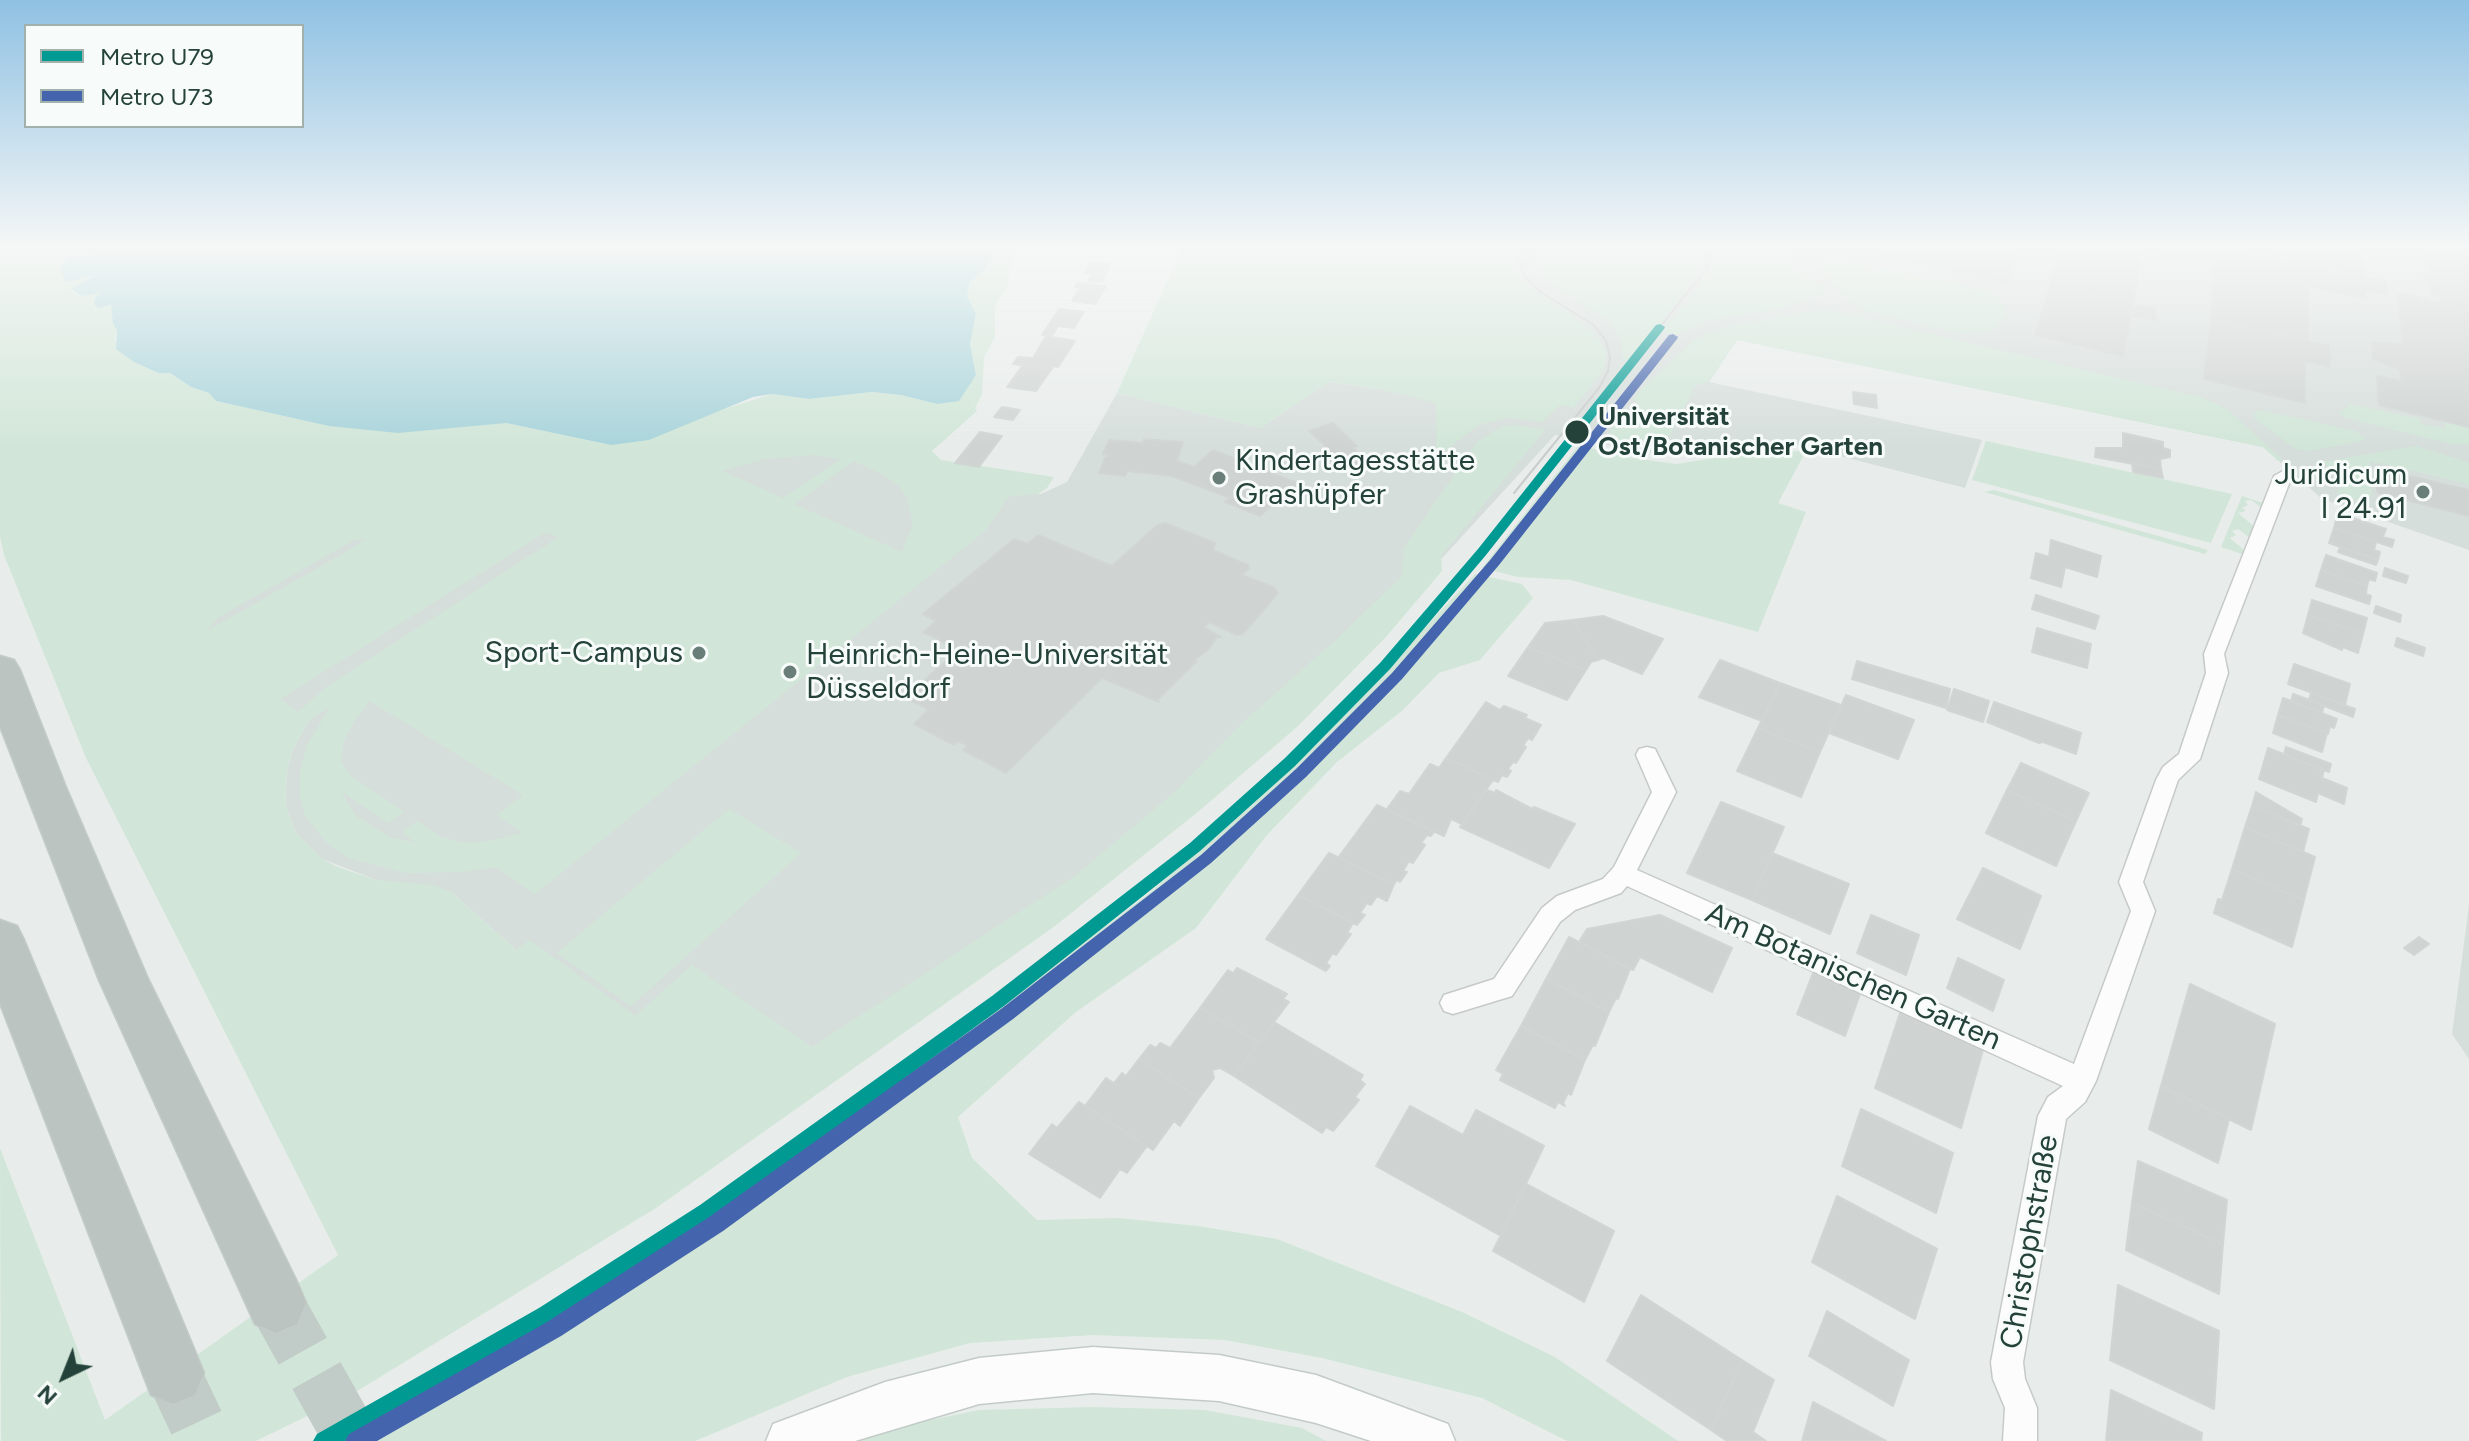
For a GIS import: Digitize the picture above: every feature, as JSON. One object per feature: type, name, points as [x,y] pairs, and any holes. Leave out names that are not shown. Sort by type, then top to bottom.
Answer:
[{"type":"highway","points":[[0,670],[43,785],[124,980],[276,1303]]},
{"type":"highway","points":[[0,940],[173,1373]]},
{"type":"street","name":"Christophstraße","points":[[2020,1441],[2021,1408],[2009,1379],[2007,1362],[2052,1116],[2058,1106],[2075,1093],[2082,1081],[2143,911],[2131,882],[2167,780],[2189,759],[2217,673],[2214,654],[2283,476]]},
{"type":"street","points":[[1453,1003],[1503,988],[1551,915],[1566,903],[1612,886],[1623,874],[1664,792],[1647,755]]},
{"type":"street","name":"Am Botanischen Garten","points":[[1623,874],[2082,1081]]},
{"type":"street","points":[[790,1441],[885,1406],[979,1381],[1093,1370],[1219,1378],[1316,1399],[1431,1441]]},
{"type":"shaded area","name":"Heinrich-Heine-Universität Düsseldorf","points":[[1394,313],[2469,313],[2469,550],[2322,499],[2263,447],[1737,340],[1709,382],[1982,440],[1965,488],[1785,442],[1651,453],[1555,435],[1412,591],[1106,860],[764,1078],[646,1029],[516,950],[450,891],[376,880],[322,859],[296,833],[285,804],[287,770],[293,749],[309,720],[192,637],[253,497],[748,436],[1017,493],[1041,494],[1067,482],[1117,393],[1260,428],[1329,382],[1380,389]]},
{"type":"shaded area","points":[[2469,905],[2469,1059],[2452,1034]]},
{"type":"green space","points":[[0,313],[113,313],[117,331],[115,341],[159,373],[170,373],[191,387],[209,393],[216,401],[329,426],[506,423],[611,445],[772,394],[809,399],[872,392],[937,404],[976,375],[970,344],[976,313],[995,313],[995,337],[984,357],[982,394],[975,408],[977,411],[932,451],[941,460],[1054,477],[1047,488],[1038,494],[1011,496],[986,530],[535,894],[496,867],[462,872],[406,873],[348,858],[326,842],[305,815],[300,797],[300,772],[307,745],[330,707],[309,720],[293,749],[287,770],[285,804],[296,833],[322,859],[376,880],[432,885],[450,891],[516,950],[530,940],[635,1016],[692,965],[812,1047],[1075,876],[1176,791],[1241,724],[1402,576],[1404,548],[1477,442],[1500,427],[1516,425],[1544,431],[1441,556],[1442,571],[1386,637],[1297,727],[1199,811],[1055,926],[656,1208],[354,1393],[256,1441],[1,1441],[0,1148],[105,1420],[338,1255],[86,758],[4,555],[0,537]],"holes":[[[816,455],[841,459],[783,498],[722,471],[764,459]],[[854,461],[884,475],[899,486],[907,497],[913,524],[902,552],[794,504]],[[546,532],[559,537],[326,687],[298,712],[280,699]],[[367,539],[341,555],[205,632],[219,617],[354,540]],[[370,701],[523,795],[497,815],[522,833],[490,841],[464,843],[441,837],[417,821],[402,832],[415,843],[389,837],[356,816],[341,791],[388,823],[404,812],[351,776],[341,762],[343,743],[354,721]]]},
{"type":"green space","points":[[1153,313],[1567,313],[1595,333],[1606,351],[1601,374],[1573,408],[1560,405],[1542,422],[1509,418],[1480,424],[1437,457],[1436,403],[1380,389],[1329,382],[1260,428],[1117,393]]},
{"type":"green space","points":[[1596,313],[1667,313],[1629,361],[1623,359],[1622,343],[1611,323]]},
{"type":"green space","points":[[1677,313],[1751,313],[1710,320],[1676,335],[1662,332]]},
{"type":"green space","points":[[1802,313],[1844,313],[2203,398],[2228,410],[2282,459],[2278,461],[2263,447],[1737,340],[1708,382],[1696,385],[1662,451],[1604,439],[1622,416],[1627,417],[1639,402],[1633,400],[1641,389],[1697,338],[1726,327]]},
{"type":"green space","points":[[1877,313],[2005,313],[1993,332],[1962,334]]},
{"type":"green space","points":[[2351,404],[2420,419],[2421,424],[2445,429],[2445,422],[2469,427],[2469,445],[2451,444],[2345,418],[2339,413]]},
{"type":"green space","points":[[2260,410],[2356,431],[2366,440],[2309,451],[2296,449],[2256,420],[2253,414]]},
{"type":"green space","points":[[1986,441],[2232,494],[2211,543],[1972,480]]},
{"type":"green space","points":[[1579,445],[1626,457],[1676,464],[1747,453],[1806,451],[1778,503],[1806,512],[1758,632],[1571,580],[1518,577],[1482,568]]},
{"type":"green space","points":[[2416,446],[2469,463],[2469,484],[2370,461],[2372,494],[2366,503],[2336,493],[2341,487],[2340,479],[2323,462]]},
{"type":"green space","points":[[1994,490],[2208,551],[2205,554],[1984,492]]},
{"type":"green space","points":[[2242,496],[2263,503],[2262,508],[2251,500],[2245,501],[2248,505],[2242,508],[2246,511],[2238,513],[2255,527],[2250,538],[2238,529],[2232,531],[2236,535],[2230,538],[2244,550],[2242,554],[2221,547]]},
{"type":"green space","points":[[1475,574],[1522,584],[1533,598],[1480,660],[1439,673],[1403,710],[1337,762],[1267,835],[1196,928],[1076,1012],[958,1117],[972,1158],[1037,1220],[1118,1218],[1198,1226],[1277,1239],[1462,1312],[1555,1357],[1678,1441],[1567,1441],[1482,1398],[1322,1358],[1225,1340],[1093,1335],[970,1343],[847,1377],[695,1441],[349,1441],[503,1354],[677,1247],[1147,895],[1252,805],[1324,737]]},
{"type":"green space","points":[[729,809],[801,853],[631,1006],[557,953]]},
{"type":"green space","points":[[1092,1407],[1205,1410],[1302,1428],[1326,1441],[842,1441],[853,1436],[979,1410]]},
{"type":"water","points":[[112,313],[976,313],[970,344],[976,375],[959,401],[937,404],[872,392],[809,399],[772,394],[753,397],[649,440],[611,445],[506,423],[398,433],[329,426],[216,401],[209,393],[191,387],[170,373],[159,373],[134,362],[116,349],[117,331]]},
{"type":"building","points":[[1056,313],[1083,313],[1074,328],[1058,326],[1052,336],[1042,335]]},
{"type":"building","points":[[2042,313],[2132,313],[2123,356],[2035,335]]},
{"type":"building","points":[[2135,313],[2155,313],[2156,320],[2133,316]]},
{"type":"building","points":[[2211,313],[2308,313],[2308,341],[2211,320]]},
{"type":"building","points":[[2400,313],[2469,313],[2469,427],[2379,405],[2377,376],[2401,381],[2400,369],[2373,359],[2372,342],[2403,345]]},
{"type":"building","points":[[2211,320],[2329,346],[2330,367],[2305,361],[2305,403],[2204,379]]},
{"type":"building","points":[[1046,336],[1075,341],[1058,367],[1053,366],[1051,370],[1013,364],[1018,357],[1033,358]]},
{"type":"building","points":[[1023,365],[1051,370],[1036,391],[1007,387]]},
{"type":"building","points":[[1853,392],[1876,395],[1877,408],[1854,404]]},
{"type":"building","points":[[1002,407],[1020,410],[1013,420],[994,417]]},
{"type":"building","points":[[1333,423],[1357,446],[1352,447],[1370,464],[1344,473],[1321,450],[1328,448],[1309,431]]},
{"type":"building","points":[[980,432],[1002,436],[979,467],[955,463]]},
{"type":"building","points":[[2123,433],[2163,442],[2163,448],[2170,450],[2170,457],[2160,459],[2161,469],[2095,457],[2096,448],[2123,448]]},
{"type":"building","points":[[1144,439],[1183,442],[1177,461],[1194,467],[1213,450],[1300,484],[1282,502],[1271,501],[1274,503],[1260,516],[1225,502],[1230,498],[1172,476],[1127,471],[1125,476],[1099,473],[1105,458],[1110,455],[1103,454],[1109,440],[1143,443]]},
{"type":"building","points":[[2132,463],[2161,469],[2163,478],[2133,472]]},
{"type":"building","name":"Juridicum I 24.91","points":[[2376,468],[2469,490],[2469,516],[2379,493]]},
{"type":"building","points":[[2338,513],[2386,529],[2383,537],[2394,540],[2392,547],[2334,528]]},
{"type":"building","points":[[1165,523],[1215,543],[1213,550],[1248,565],[1249,568],[1242,575],[1273,587],[1278,593],[1243,634],[1237,635],[1209,622],[1204,627],[1221,637],[1217,637],[1208,650],[1194,660],[1197,661],[1158,699],[1159,702],[1102,678],[1006,773],[963,750],[967,746],[958,741],[954,745],[914,724],[929,709],[904,698],[946,661],[952,664],[965,653],[923,632],[936,621],[923,614],[1014,539],[1027,544],[1038,535],[1112,566],[1156,526]]},
{"type":"building","points":[[2334,528],[2376,542],[2374,550],[2380,552],[2378,560],[2329,543]]},
{"type":"building","points":[[2051,540],[2101,556],[2097,577],[2065,567],[2061,587],[2031,578],[2036,553],[2049,557]]},
{"type":"building","points":[[2340,547],[2378,560],[2376,565],[2338,552]]},
{"type":"building","points":[[2326,555],[2377,573],[2375,581],[2369,579],[2367,586],[2321,570]]},
{"type":"building","points":[[2385,568],[2408,576],[2406,583],[2383,576]]},
{"type":"building","points":[[2321,570],[2367,586],[2366,594],[2371,596],[2369,604],[2316,586]]},
{"type":"building","points":[[2036,595],[2099,616],[2095,629],[2032,609]]},
{"type":"building","points":[[2312,600],[2367,618],[2363,634],[2308,615]]},
{"type":"building","points":[[2376,606],[2401,615],[2400,622],[2374,613]]},
{"type":"building","points":[[2308,615],[2363,634],[2358,653],[2343,647],[2342,650],[2303,633]]},
{"type":"building","points":[[1603,616],[1663,639],[1642,674],[1603,658],[1598,660],[1573,620]]},
{"type":"building","points":[[1573,620],[1598,660],[1591,662],[1586,670],[1528,647],[1545,623]]},
{"type":"building","points":[[2037,628],[2091,644],[2087,668],[2032,652]]},
{"type":"building","points":[[2397,638],[2425,648],[2423,656],[2395,646]]},
{"type":"building","points":[[1528,647],[1586,670],[1567,700],[1508,676]]},
{"type":"building","points":[[1720,660],[1780,683],[1762,721],[1699,697]]},
{"type":"building","points":[[1857,661],[1950,689],[1946,708],[1852,679]]},
{"type":"building","points":[[2294,664],[2350,684],[2345,705],[2288,684]]},
{"type":"building","points":[[1780,683],[1841,705],[1820,752],[1758,728]]},
{"type":"building","points":[[1954,689],[1989,701],[1983,722],[1947,710]]},
{"type":"building","points":[[2311,693],[2355,709],[2353,717],[2309,700]]},
{"type":"building","points":[[2293,694],[2324,705],[2322,713],[2291,701]]},
{"type":"building","points":[[1846,695],[1914,720],[1898,759],[1829,733]]},
{"type":"building","points":[[2283,698],[2337,719],[2334,728],[2330,726],[2328,734],[2278,715]]},
{"type":"building","points":[[1486,702],[1500,710],[1504,706],[1527,715],[1525,718],[1541,725],[1532,740],[1528,738],[1516,763],[1513,762],[1508,769],[1511,771],[1507,777],[1502,775],[1498,782],[1446,758]]},
{"type":"building","points":[[1994,702],[2081,733],[2076,754],[1987,722]]},
{"type":"building","points":[[2278,715],[2327,733],[2322,752],[2273,733]]},
{"type":"building","points":[[1758,728],[1820,752],[1801,797],[1737,771]]},
{"type":"building","points":[[2286,747],[2331,764],[2329,772],[2284,754]]},
{"type":"building","points":[[2268,748],[2324,770],[2322,778],[2347,788],[2344,804],[2318,793],[2316,802],[2259,779]]},
{"type":"building","points":[[1446,758],[1493,780],[1462,824],[1451,819],[1444,836],[1387,809],[1400,791],[1409,794],[1430,764],[1439,768]]},
{"type":"building","points":[[2021,763],[2089,793],[2076,821],[2007,790]]},
{"type":"building","points":[[1487,790],[1495,793],[1496,790],[1532,809],[1534,807],[1575,824],[1549,868],[1460,827]]},
{"type":"building","points":[[2007,790],[2076,821],[2056,866],[1986,833]]},
{"type":"building","points":[[2256,792],[2302,819],[2300,826],[2252,806]]},
{"type":"building","points":[[1721,802],[1784,827],[1752,900],[1687,873]]},
{"type":"building","points":[[1377,805],[1434,832],[1431,836],[1427,835],[1421,843],[1425,845],[1413,863],[1409,861],[1403,871],[1407,872],[1400,882],[1397,880],[1394,884],[1338,858]]},
{"type":"building","points":[[2252,806],[2309,829],[2303,852],[2245,827]]},
{"type":"building","points":[[2245,827],[2315,857],[2304,900],[2232,869]]},
{"type":"building","points":[[1329,853],[1394,884],[1387,901],[1377,896],[1371,905],[1367,903],[1360,913],[1365,915],[1357,925],[1298,895]]},
{"type":"building","points":[[1772,853],[1849,884],[1830,934],[1752,900]]},
{"type":"building","points":[[1983,868],[2041,896],[2020,949],[1957,919]]},
{"type":"building","points":[[2232,869],[2304,900],[2292,947],[2214,913],[2218,899],[2222,900]]},
{"type":"building","points":[[1298,895],[1353,923],[1347,933],[1351,934],[1326,963],[1330,966],[1326,971],[1266,939]]},
{"type":"building","points":[[1660,915],[1732,948],[1712,992],[1640,957],[1633,970],[1579,942],[1587,929]]},
{"type":"building","points":[[1871,915],[1919,935],[1906,975],[1857,953]]},
{"type":"building","points":[[1569,937],[1630,969],[1609,1012],[1546,979]]},
{"type":"building","points":[[2419,937],[2429,944],[2414,955],[2404,948]]},
{"type":"building","points":[[1958,958],[2004,980],[1993,1011],[1947,988]]},
{"type":"building","points":[[1237,968],[1287,994],[1283,999],[1289,1002],[1259,1042],[1200,1008],[1228,970],[1233,973]]},
{"type":"building","points":[[1813,973],[1860,994],[1845,1036],[1797,1014]]},
{"type":"building","points":[[1546,979],[1609,1012],[1595,1046],[1585,1060],[1521,1026]]},
{"type":"building","points":[[2190,984],[2275,1024],[2251,1130],[2161,1086]]},
{"type":"building","points":[[1200,1008],[1259,1042],[1234,1076],[1220,1068],[1212,1070],[1214,1078],[1199,1098],[1139,1059],[1150,1045],[1156,1048],[1160,1043],[1170,1048]]},
{"type":"building","points":[[1900,1013],[1983,1050],[1961,1128],[1875,1088]]},
{"type":"building","points":[[1274,1022],[1363,1075],[1360,1080],[1365,1084],[1355,1097],[1359,1100],[1333,1131],[1326,1127],[1322,1133],[1234,1076]]},
{"type":"building","points":[[1521,1026],[1585,1060],[1571,1095],[1568,1093],[1563,1103],[1565,1106],[1558,1102],[1555,1108],[1500,1080],[1503,1074],[1496,1070]]},
{"type":"building","points":[[1139,1059],[1199,1098],[1180,1126],[1174,1121],[1153,1150],[1085,1106],[1106,1078],[1114,1083],[1122,1073],[1126,1076]]},
{"type":"building","points":[[2161,1086],[2229,1119],[2218,1163],[2149,1129]]},
{"type":"building","points":[[1079,1102],[1147,1146],[1127,1173],[1120,1169],[1100,1198],[1029,1154],[1052,1124],[1057,1128]]},
{"type":"building","points":[[1410,1106],[1463,1135],[1476,1110],[1544,1146],[1501,1236],[1376,1166]]},
{"type":"building","points":[[1861,1109],[1953,1153],[1936,1213],[1842,1166]]},
{"type":"building","points":[[2138,1161],[2227,1200],[2223,1244],[2132,1203]]},
{"type":"building","points":[[1526,1184],[1614,1231],[1584,1302],[1493,1251]]},
{"type":"building","points":[[1837,1196],[1937,1249],[1915,1319],[1812,1262]]},
{"type":"building","points":[[2132,1203],[2223,1244],[2219,1294],[2126,1250]]},
{"type":"building","points":[[2118,1285],[2219,1331],[2214,1409],[2110,1360]]},
{"type":"building","points":[[1641,1295],[1742,1360],[1711,1430],[1607,1361]]},
{"type":"building","points":[[1827,1311],[1909,1360],[1893,1406],[1809,1356]]},
{"type":"building","points":[[1742,1360],[1774,1380],[1753,1432],[1766,1441],[1727,1441],[1711,1430]]},
{"type":"building","points":[[2111,1390],[2202,1433],[2201,1441],[2106,1441]]},
{"type":"building","points":[[1813,1402],[1886,1441],[1802,1441]]},
{"type":"tunnel","points":[[276,1303],[353,1441]]},
{"type":"tunnel","points":[[173,1373],[205,1441]]},
{"type":"tram line","points":[[1514,493],[1599,388],[1608,371],[1610,357],[1606,341],[1594,325],[1575,313]]},
{"type":"tram line","points":[[1660,327],[1671,313]]},
{"type":"metro line","name":"U79","points":[[324,1441],[546,1315],[707,1211],[998,1001],[1195,847],[1290,762],[1385,666],[1482,552],[1660,327]]},
{"type":"metro line","name":"U73","points":[[356,1441],[554,1329],[716,1224],[1007,1014],[1206,859],[1301,773],[1397,676],[1495,562],[1673,337]]},
{"type":"place","name":"Universität Ost/Botanischer Garten","points":[[1577,432]]},
{"type":"place","name":"Kindertagesstätte Grashüpfer","points":[[1219,478]]},
{"type":"place","name":"Juridicum I 24.91","points":[[2423,492]]},
{"type":"place","name":"Sport-Campus","points":[[699,653]]},
{"type":"place","name":"Heinrich-Heine-Universität Düsseldorf","points":[[790,672]]}]
